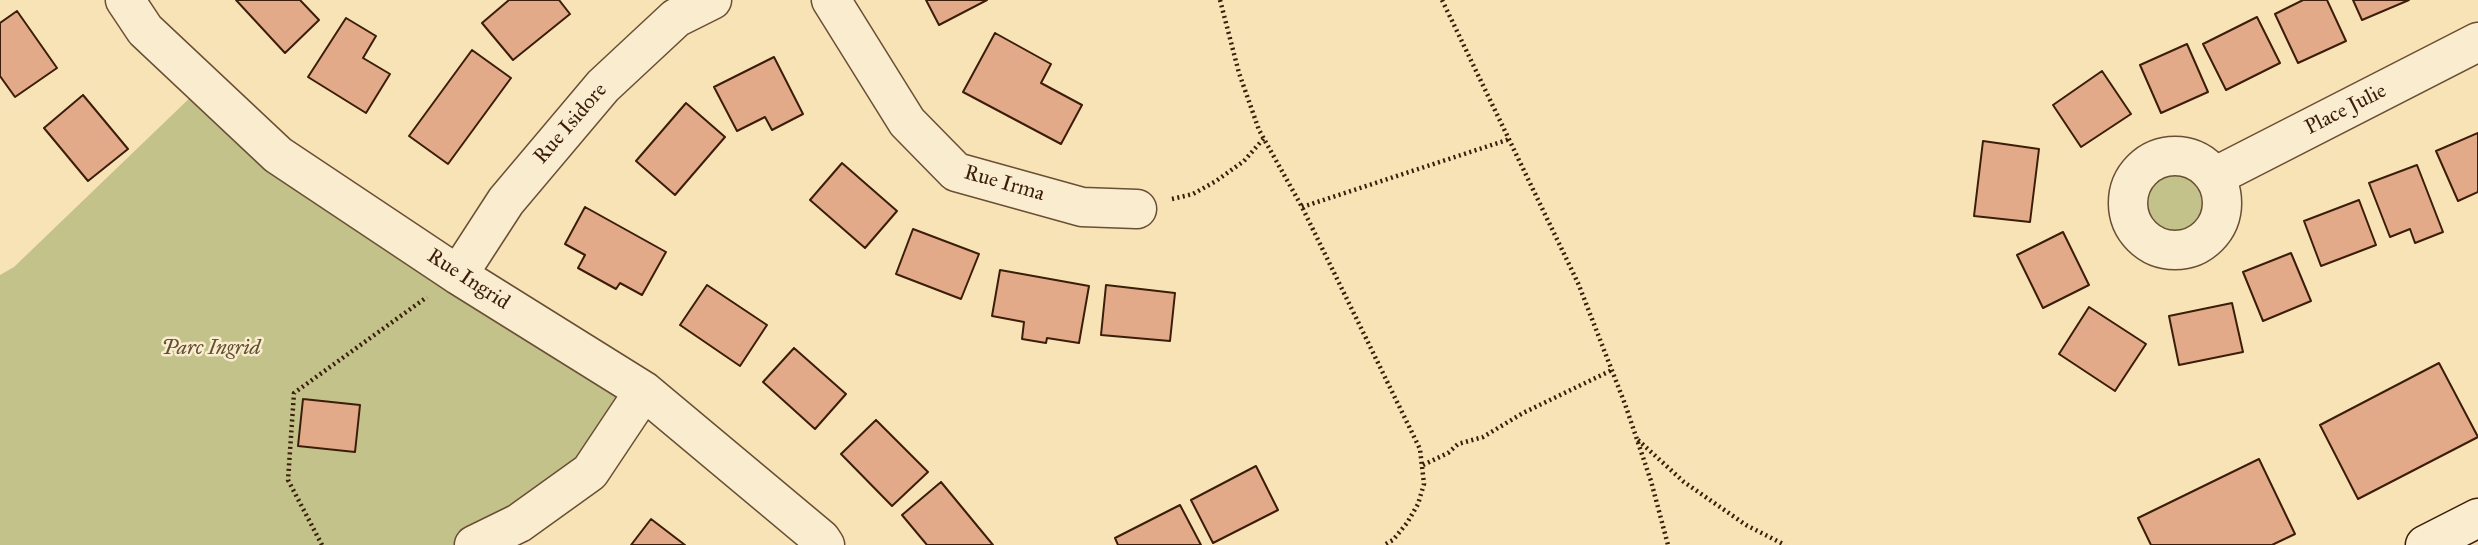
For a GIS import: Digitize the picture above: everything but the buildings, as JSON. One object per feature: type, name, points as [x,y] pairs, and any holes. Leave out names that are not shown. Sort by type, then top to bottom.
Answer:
[{"type":"street","name":"Rue Ingrid","points":[[125,0],[145,30],[278,155],[457,275],[645,391],[825,545]]},
{"type":"street","name":"Rue Isidore","points":[[457,275],[506,201],[603,86],[677,18],[712,0]]},
{"type":"street","name":"Rue Irma","points":[[831,0],[907,122],[957,172],[1082,207],[1137,209]]},
{"type":"street","name":"Place Julie","points":[[2214,177],[2478,42]]},
{"type":"street","points":[[474,545],[519,523],[590,471],[645,391]]},
{"type":"street","points":[[2425,545],[2478,518]]},
{"type":"path","points":[[1220,0],[1243,86],[1259,130],[1302,207],[1420,449],[1424,484],[1418,504],[1407,523],[1384,545]]},
{"type":"path","points":[[1442,0],[1578,282],[1637,439],[1668,545]]},
{"type":"path","points":[[1137,209],[1193,194],[1244,161],[1265,137]]},
{"type":"path","points":[[1302,207],[1510,139]]},
{"type":"path","points":[[322,545],[288,480],[294,393],[457,275]]},
{"type":"path","points":[[1423,465],[1448,453],[1458,444],[1483,437],[1523,412],[1612,370]]},
{"type":"path","points":[[1637,439],[1684,482],[1746,525],[1785,545]]},
{"type":"green space","name":"Parc Ingrid","points":[[196,92],[644,391],[590,472],[474,545],[0,545],[0,275],[14,267]]},
{"type":"green space","points":[[2174,156],[2192,160],[2207,170],[2217,185],[2221,203],[2217,221],[2207,236],[2192,246],[2174,250],[2156,246],[2141,236],[2131,221],[2127,203],[2131,185],[2141,170],[2156,160]]}]
